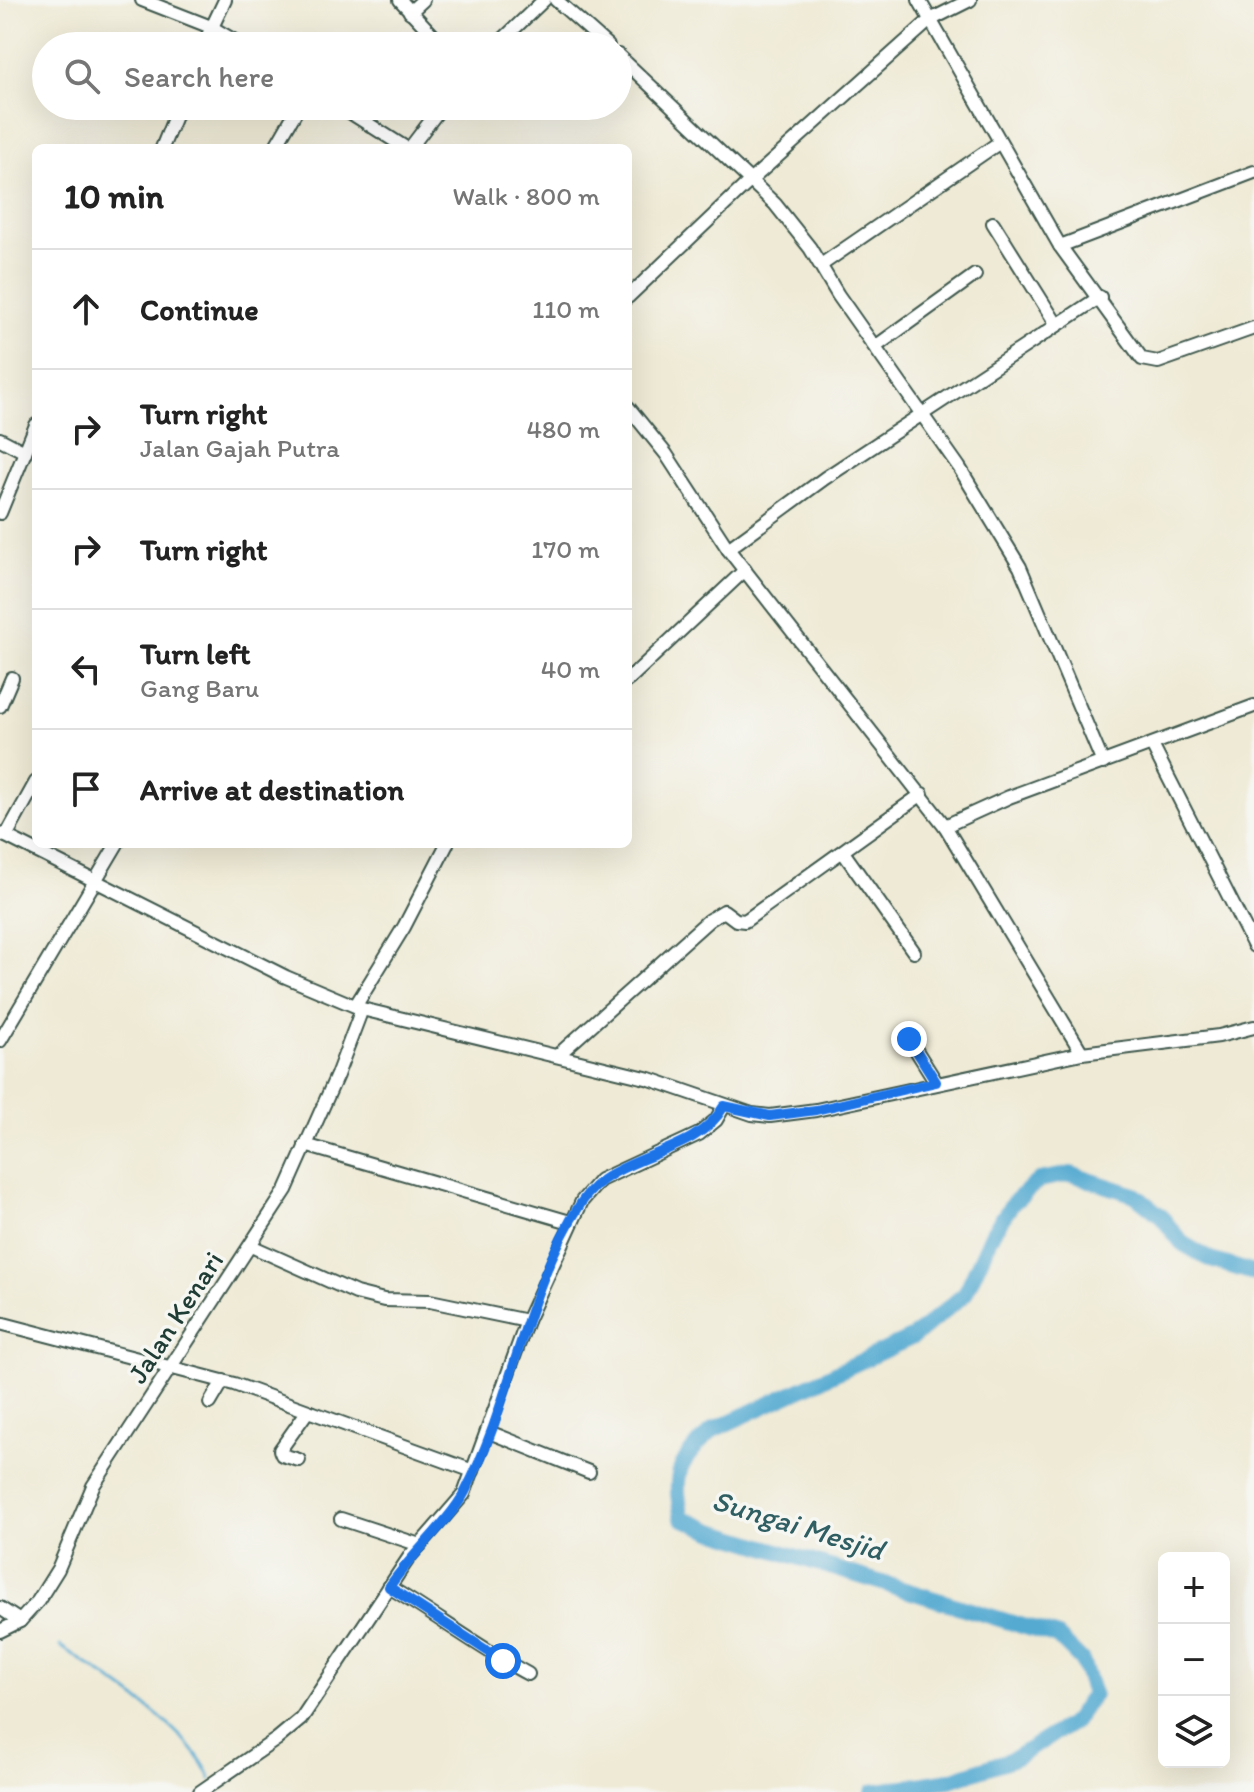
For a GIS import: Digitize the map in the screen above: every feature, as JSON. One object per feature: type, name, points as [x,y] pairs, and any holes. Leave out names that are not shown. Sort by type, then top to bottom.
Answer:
[{"type":"street","points":[[142,0],[219,32]]},
{"type":"street","points":[[209,32],[225,0]]},
{"type":"street","points":[[400,0],[429,32]]},
{"type":"street","points":[[410,12],[423,0]]},
{"type":"street","points":[[511,32],[544,0]]},
{"type":"street","points":[[556,0],[592,32]]},
{"type":"street","points":[[919,0],[1060,246],[1100,297],[1131,345],[1150,363],[1254,328]]},
{"type":"street","points":[[632,292],[751,180],[930,20],[970,0]]},
{"type":"street","points":[[632,68],[786,216],[920,415],[959,467],[1020,567],[1103,763]]},
{"type":"street","points":[[164,144],[173,120]]},
{"type":"street","points":[[277,144],[291,120]]},
{"type":"street","points":[[363,120],[402,144]]},
{"type":"street","points":[[411,144],[431,120]]},
{"type":"street","points":[[821,265],[1000,142]]},
{"type":"street","points":[[1060,246],[1254,172]]},
{"type":"street","points":[[993,223],[1057,325]]},
{"type":"street","points":[[875,347],[975,275]]},
{"type":"street","points":[[728,549],[920,415],[1100,297]]},
{"type":"street","points":[[632,412],[666,454],[728,549],[945,826],[1082,1053]]},
{"type":"street","points":[[0,513],[32,435]]},
{"type":"street","points":[[0,439],[25,452]]},
{"type":"street","points":[[632,676],[745,570]]},
{"type":"street","points":[[0,706],[12,678]]},
{"type":"street","points":[[945,826],[1254,706]]},
{"type":"street","points":[[1152,745],[1254,946]]},
{"type":"street","points":[[32,788],[3,835],[286,977],[359,1007],[558,1055],[682,1089],[724,1106],[770,1116],[816,1110],[1082,1053],[1219,1036],[1254,1027]]},
{"type":"street","points":[[558,1055],[709,920],[724,911],[739,921],[745,921],[922,794]]},
{"type":"street","points":[[0,1041],[115,848]]},
{"type":"street","name":"Jalan Kenari","points":[[0,1631],[20,1621],[58,1569],[93,1486],[286,1190],[337,1075],[359,1007],[445,848]]},
{"type":"street","points":[[843,852],[914,952]]},
{"type":"street","points":[[909,1039],[936,1082]]},
{"type":"street","points":[[200,1792],[301,1719],[389,1587],[464,1494],[527,1321],[570,1222],[600,1180],[699,1134],[716,1120],[724,1106]]},
{"type":"street","points":[[305,1145],[570,1222]]},
{"type":"street","points":[[251,1246],[350,1292],[384,1300],[430,1301],[527,1321]]},
{"type":"street","points":[[0,1323],[223,1381],[473,1471]]},
{"type":"street","points":[[210,1403],[223,1381]]},
{"type":"street","points":[[299,1460],[282,1455],[280,1450],[307,1412]]},
{"type":"street","points":[[489,1432],[589,1472]]},
{"type":"street","points":[[341,1519],[420,1545]]},
{"type":"street","points":[[389,1587],[433,1614],[471,1643],[528,1674]]},
{"type":"street","points":[[0,1608],[20,1621]]},
{"type":"waterway","name":"Sungai Mesjid","points":[[873,1792],[950,1780],[1015,1758],[1074,1722],[1093,1694],[1082,1661],[1058,1637],[713,1531],[682,1518],[678,1478],[692,1451],[713,1430],[913,1337],[965,1294],[993,1232],[1013,1203],[1039,1180],[1071,1174],[1135,1195],[1160,1215],[1182,1243],[1211,1260],[1254,1273]]},
{"type":"waterway","points":[[60,1646],[122,1688],[166,1723],[201,1760],[211,1779]]},
{"type":"route","points":[[503,1661],[389,1587],[410,1556],[464,1494],[527,1321],[582,1201],[600,1180],[699,1134],[716,1120],[724,1106],[770,1116],[816,1110],[936,1082],[909,1039]]}]
